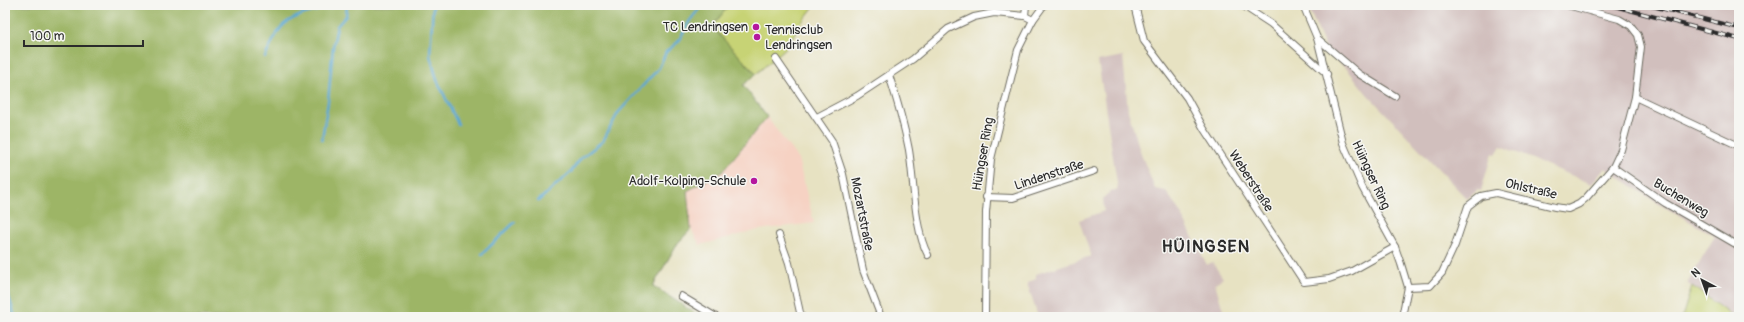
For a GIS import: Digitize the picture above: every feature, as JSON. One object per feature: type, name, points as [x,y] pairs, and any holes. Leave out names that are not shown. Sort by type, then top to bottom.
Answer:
[{"type":"street","points":[[1026,5],[1026,16]]},
{"type":"street","name":"Hüingser Ring","points":[[984,317],[986,197],[991,159],[1008,84],[1018,50],[1033,20],[1044,5]]},
{"type":"street","name":"Weberstraße","points":[[1135,5],[1144,41],[1187,98],[1204,129],[1304,282],[1329,279],[1352,271],[1394,247]]},
{"type":"street","points":[[1242,5],[1271,24],[1327,74]]},
{"type":"street","name":"Hüingser Ring","points":[[1303,5],[1317,38],[1343,143],[1362,187],[1394,247],[1408,287]]},
{"type":"street","name":"Ohlstraße","points":[[1408,287],[1430,286],[1442,273],[1455,245],[1468,206],[1481,196],[1496,193],[1555,207],[1568,208],[1579,204],[1586,198],[1613,167],[1621,150],[1635,97],[1641,47],[1638,35],[1631,26],[1619,19],[1567,5]]},
{"type":"street","points":[[817,117],[857,96],[889,75],[931,45],[948,29],[974,17],[994,13],[1026,16],[1033,20]]},
{"type":"street","name":"Hüingser Ring","points":[[1317,38],[1359,74],[1395,96]]},
{"type":"street","name":"Mozartstraße","points":[[776,59],[832,141],[843,174],[861,264],[881,317]]},
{"type":"street","points":[[889,75],[902,115],[909,149],[920,240],[928,255]]},
{"type":"street","points":[[1635,97],[1739,146]]},
{"type":"street","name":"Buchenweg","points":[[1613,167],[1665,202],[1739,246]]},
{"type":"street","name":"Lindenstraße","points":[[986,197],[1013,198],[1094,171]]},
{"type":"street","points":[[779,235],[789,263],[801,317]]},
{"type":"street","points":[[1402,317],[1408,287]]},
{"type":"street","points":[[682,296],[716,317]]},
{"type":"shaded area","points":[[1307,5],[1739,5],[1739,317],[1733,317],[1687,283],[1715,236],[1659,204],[1605,168],[1592,184],[1501,146],[1496,154],[1492,153],[1481,191],[1478,190],[1467,199],[1367,94],[1348,70],[1328,53]]},
{"type":"shaded area","points":[[1123,56],[1128,111],[1141,154],[1155,189],[1166,191],[1180,212],[1207,265],[1212,262],[1223,278],[1215,283],[1225,317],[1038,317],[1027,283],[1036,279],[1036,274],[1091,256],[1079,220],[1104,211],[1103,198],[1110,192],[1118,189],[1098,61]]},
{"type":"shaded area","name":"Adolf-Kolping-Schule","points":[[767,117],[798,159],[814,223],[758,230],[700,245],[691,229],[687,191],[722,172]]},
{"type":"green space","points":[[5,5],[729,5],[712,27],[756,74],[743,85],[767,117],[722,172],[687,191],[691,229],[677,244],[653,286],[701,317],[5,317]]},
{"type":"green space","name":"Tennisclub Lendringsen","points":[[729,5],[815,5],[798,27],[788,46],[756,74],[712,27]]},
{"type":"green space","points":[[1692,286],[1733,317],[1682,317]]},
{"type":"waterway","points":[[265,57],[276,35],[285,24],[307,13],[339,5]]},
{"type":"waterway","points":[[322,139],[328,102],[333,47],[337,26],[346,16],[347,5]]},
{"type":"waterway","points":[[433,5],[430,55],[437,80],[458,124]]},
{"type":"waterway","points":[[538,201],[571,172],[581,158],[603,141],[618,113],[659,68],[666,52],[678,42],[689,22],[702,5]]},
{"type":"waterway","points":[[482,254],[515,222]]},
{"type":"waterway","points":[[5,284],[15,317]]},
{"type":"railway","points":[[1610,5],[1739,39]]},
{"type":"railway","points":[[1648,5],[1739,28]]},
{"type":"place","name":"TC Lendringsen","points":[[756,27]]},
{"type":"place","name":"Tennisclub Lendringsen","points":[[757,37]]},
{"type":"place","name":"Adolf-Kolping-Schule","points":[[754,181]]},
{"type":"district","name":"HÜINGSEN","points":[[1206,246]]}]
